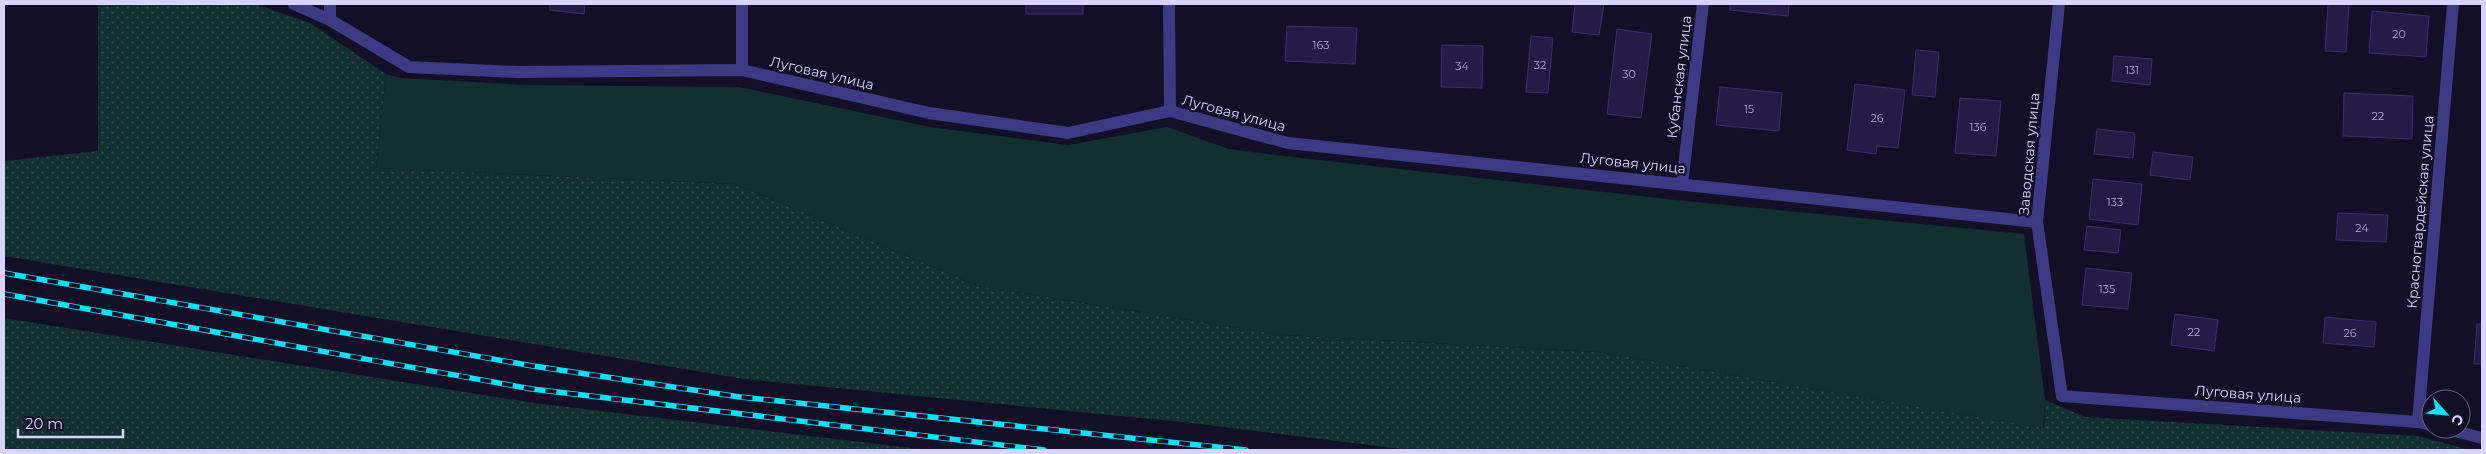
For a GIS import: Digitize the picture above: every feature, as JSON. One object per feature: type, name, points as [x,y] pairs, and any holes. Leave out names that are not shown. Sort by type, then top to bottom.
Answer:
[{"type":"street","name":"Луговая улица","points":[[294,4],[330,20],[409,67],[517,72],[742,70],[929,113],[1068,133],[1170,111],[1288,143],[2037,222]]},
{"type":"street","points":[[330,4],[330,20]]},
{"type":"street","points":[[742,4],[742,70]]},
{"type":"street","points":[[1169,4],[1170,111]]},
{"type":"street","name":"Кубанская улица","points":[[1682,184],[1703,4]]},
{"type":"street","name":"Заводская улица","points":[[2059,4],[2037,222],[2062,396]]},
{"type":"street","name":"Красногвардейская улица","points":[[2418,422],[2453,4]]},
{"type":"street","name":"Луговая улица","points":[[2062,396],[2421,423]]},
{"type":"green space","points":[[98,4],[255,4],[310,23],[386,74],[376,168],[735,184],[979,286],[1283,335],[1599,352],[2044,428],[2045,400],[2085,417],[2418,436],[2421,437],[2421,439],[2429,439],[2470,450],[1409,450],[1183,422],[744,379],[4,256],[4,161],[98,151]]},
{"type":"green space","points":[[386,74],[401,78],[526,85],[739,87],[930,127],[1068,145],[1167,127],[1229,149],[1292,157],[1685,201],[2024,234],[2045,400],[2043,428],[1599,352],[1283,335],[979,286],[735,184],[376,168]]},
{"type":"green space","points":[[4,318],[534,403],[928,450],[4,450]]},
{"type":"building","points":[[550,4],[585,4],[584,14],[550,10]]},
{"type":"building","points":[[1026,4],[1083,4],[1083,14],[1026,14]]},
{"type":"building","points":[[1575,4],[1604,4],[1599,35],[1572,32]]},
{"type":"building","points":[[1730,4],[1789,4],[1788,16],[1730,10]]},
{"type":"building","points":[[2328,4],[2349,4],[2346,52],[2325,51]]},
{"type":"building","points":[[2372,11],[2429,16],[2426,57],[2369,53]]},
{"type":"building","points":[[1287,26],[1357,28],[1355,64],[1285,61]]},
{"type":"building","points":[[1617,29],[1652,34],[1641,118],[1607,114]]},
{"type":"building","points":[[1531,36],[1553,38],[1548,93],[1526,92]]},
{"type":"building","points":[[1442,45],[1483,46],[1482,88],[1441,87]]},
{"type":"building","points":[[1916,50],[1939,52],[1935,97],[1912,95]]},
{"type":"building","points":[[2114,56],[2152,59],[2150,85],[2112,81]]},
{"type":"building","points":[[1855,84],[1905,90],[1898,148],[1877,146],[1876,154],[1847,150]]},
{"type":"building","points":[[1720,87],[1782,93],[1779,131],[1716,125]]},
{"type":"building","points":[[2344,93],[2413,96],[2412,139],[2343,136]]},
{"type":"building","points":[[1960,98],[2001,101],[1996,156],[1955,153]]},
{"type":"building","points":[[2097,129],[2135,133],[2133,158],[2094,154]]},
{"type":"building","points":[[2153,152],[2193,157],[2190,180],[2150,175]]},
{"type":"building","points":[[2093,179],[2142,184],[2138,225],[2089,219]]},
{"type":"building","points":[[2338,213],[2388,215],[2386,242],[2336,240]]},
{"type":"building","points":[[2087,226],[2121,230],[2118,253],[2084,250]]},
{"type":"building","points":[[2086,268],[2132,273],[2128,309],[2082,305]]},
{"type":"building","points":[[2175,314],[2218,320],[2214,351],[2171,345]]},
{"type":"building","points":[[2325,317],[2376,322],[2374,347],[2323,343]]},
{"type":"building","points":[[2477,324],[2482,324],[2482,364],[2474,364]]},
{"type":"railway","points":[[4,273],[533,366],[740,397],[1246,450]]},
{"type":"railway","points":[[4,294],[532,389],[1044,450]]}]
